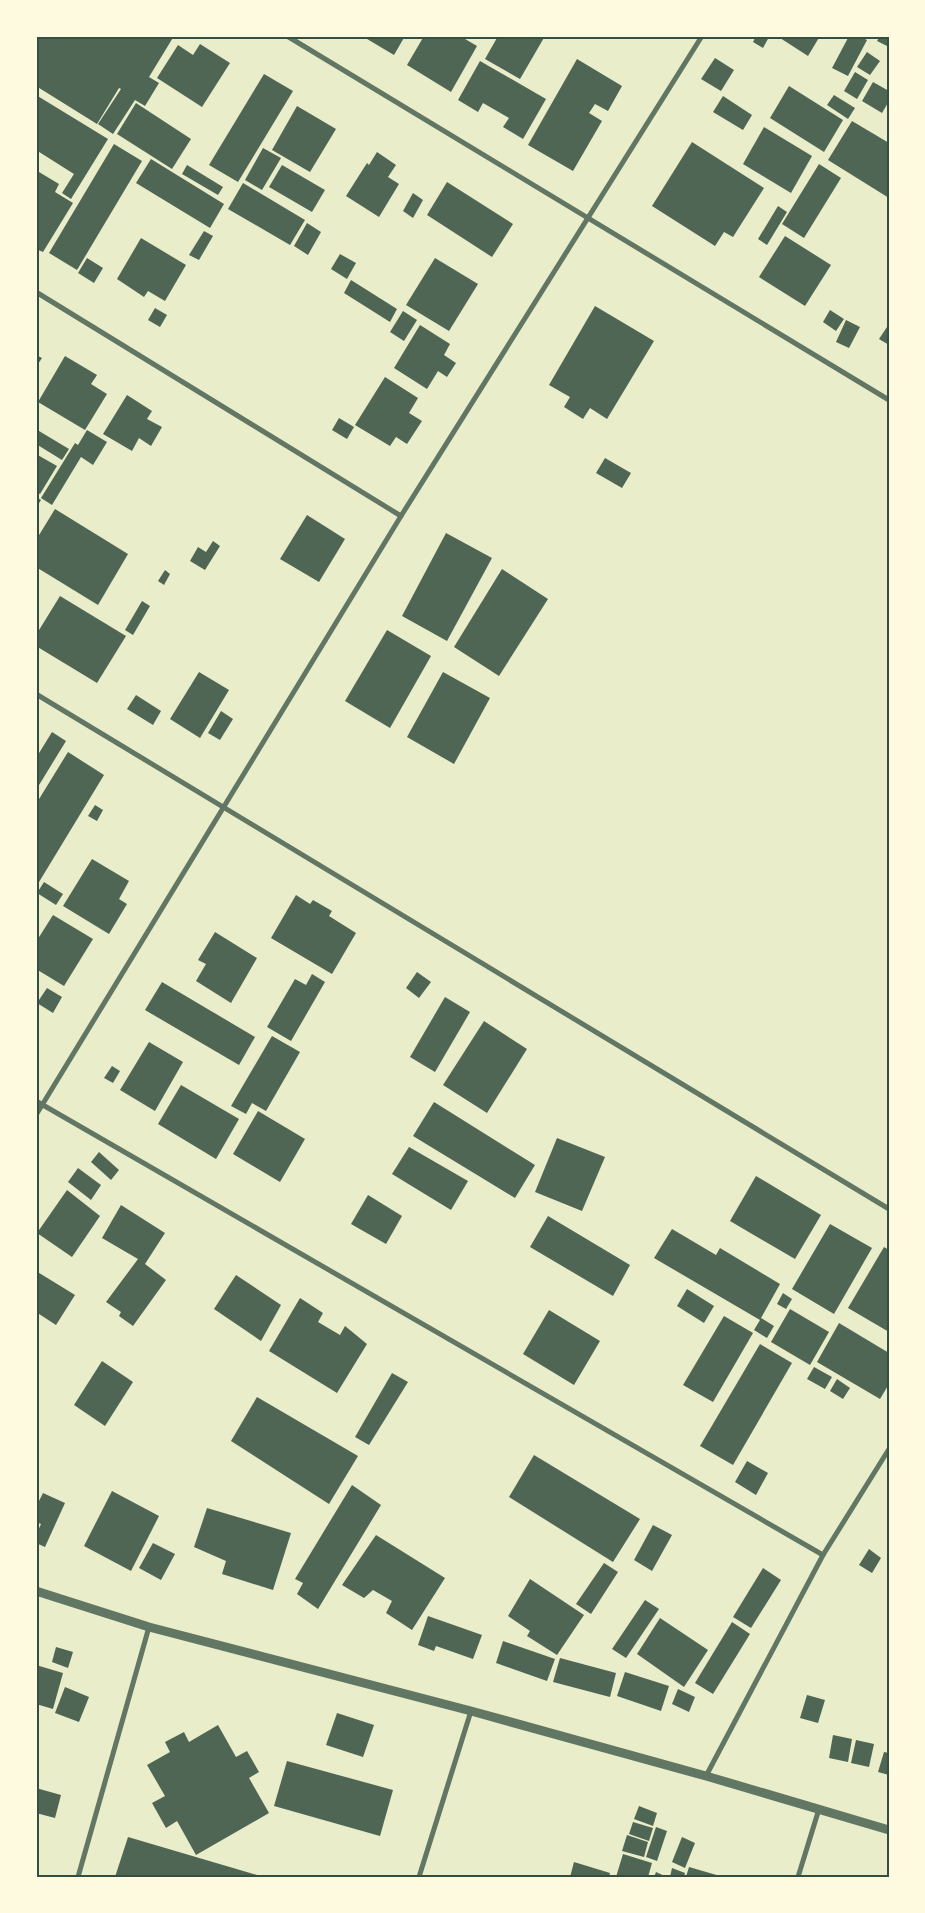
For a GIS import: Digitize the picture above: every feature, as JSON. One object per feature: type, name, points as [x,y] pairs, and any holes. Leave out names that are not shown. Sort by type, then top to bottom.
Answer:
[{"type":"street","points":[[287,36],[889,400]]},
{"type":"street","points":[[36,1115],[401,516],[702,36]]},
{"type":"street","points":[[36,292],[401,516]]},
{"type":"street","points":[[36,694],[889,1209]]},
{"type":"street","points":[[36,1101],[823,1555]]},
{"type":"street","points":[[706,1776],[823,1555],[889,1449]]},
{"type":"street","points":[[36,1591],[149,1627],[470,1711],[706,1776],[889,1830]]},
{"type":"street","points":[[78,1877],[149,1627]]},
{"type":"street","points":[[419,1877],[470,1711]]},
{"type":"street","points":[[798,1877],[819,1809]]},
{"type":"building","points":[[36,36],[174,36],[149,77],[159,83],[145,106],[135,100],[113,134],[98,124],[121,89],[119,88],[97,124],[36,86]]},
{"type":"building","points":[[362,36],[405,36],[394,55]]},
{"type":"building","points":[[424,36],[460,36],[477,46],[451,92],[407,65]]},
{"type":"building","points":[[498,36],[545,36],[520,79],[485,59]]},
{"type":"building","points":[[756,36],[769,37],[763,48],[753,42]]},
{"type":"building","points":[[777,36],[820,36],[808,56]]},
{"type":"building","points":[[849,36],[859,36],[867,40],[848,76],[832,68]]},
{"type":"building","points":[[880,36],[889,36],[889,47],[877,41]]},
{"type":"building","points":[[200,44],[230,63],[202,107],[157,78],[178,45],[193,55]]},
{"type":"building","points":[[867,52],[880,61],[870,75],[857,67]]},
{"type":"building","points":[[715,58],[734,70],[721,91],[701,79]]},
{"type":"building","points":[[577,59],[622,86],[608,111],[595,104],[589,113],[602,121],[573,171],[528,145]]},
{"type":"building","points":[[480,61],[546,99],[523,139],[503,127],[509,118],[483,103],[478,112],[458,100]]},
{"type":"building","points":[[855,72],[868,80],[857,99],[844,91]]},
{"type":"building","points":[[264,74],[293,91],[238,182],[209,165]]},
{"type":"building","points":[[873,82],[889,91],[889,101],[882,113],[862,101]]},
{"type":"building","points":[[789,86],[843,120],[824,152],[770,118]]},
{"type":"building","points":[[36,95],[108,139],[71,199],[62,193],[74,174],[36,150]]},
{"type":"building","points":[[834,95],[855,108],[848,119],[827,105]]},
{"type":"building","points":[[723,96],[752,115],[743,130],[713,112]]},
{"type":"building","points":[[136,103],[191,139],[172,169],[117,134]]},
{"type":"building","points":[[297,106],[336,129],[310,172],[272,150]]},
{"type":"building","points":[[852,121],[889,143],[889,198],[828,160]]},
{"type":"building","points":[[764,127],[812,156],[791,193],[743,164]]},
{"type":"building","points":[[692,142],[764,188],[733,237],[724,232],[715,246],[652,206]]},
{"type":"building","points":[[114,144],[142,161],[77,270],[49,253]]},
{"type":"building","points":[[263,148],[281,158],[262,190],[245,180]]},
{"type":"building","points":[[377,152],[396,165],[388,177],[399,184],[379,217],[346,196],[367,163],[369,165]]},
{"type":"building","points":[[151,159],[224,204],[210,228],[136,183]]},
{"type":"building","points":[[819,164],[841,178],[804,238],[782,224]]},
{"type":"building","points":[[187,165],[223,187],[218,195],[182,174]]},
{"type":"building","points":[[282,165],[325,190],[312,212],[269,187]]},
{"type":"building","points":[[39,172],[59,184],[55,192],[73,203],[43,252],[36,249],[36,176]]},
{"type":"building","points":[[447,182],[513,224],[492,257],[427,215]]},
{"type":"building","points":[[243,183],[305,220],[290,245],[228,209]]},
{"type":"building","points":[[413,193],[423,200],[413,218],[403,211]]},
{"type":"building","points":[[778,206],[787,212],[767,245],[758,239]]},
{"type":"building","points":[[307,223],[321,232],[308,255],[294,246]]},
{"type":"building","points":[[204,231],[213,236],[199,260],[189,255]]},
{"type":"building","points":[[785,236],[831,265],[805,306],[759,277]]},
{"type":"building","points":[[141,238],[186,265],[165,301],[148,291],[144,297],[117,279]]},
{"type":"building","points":[[340,254],[356,263],[347,279],[331,269]]},
{"type":"building","points":[[87,258],[103,268],[94,283],[78,273]]},
{"type":"building","points":[[435,258],[478,284],[449,331],[406,305]]},
{"type":"building","points":[[351,280],[397,309],[390,322],[344,293]]},
{"type":"building","points":[[595,306],[654,341],[607,419],[590,408],[583,419],[564,407],[570,397],[549,385]]},
{"type":"building","points":[[155,308],[167,315],[160,327],[148,320]]},
{"type":"building","points":[[830,310],[844,319],[836,331],[823,322]]},
{"type":"building","points":[[403,311],[417,320],[404,341],[390,332]]},
{"type":"building","points":[[846,320],[860,327],[849,348],[836,342]]},
{"type":"building","points":[[889,324],[889,345],[879,339]]},
{"type":"building","points":[[420,325],[450,344],[444,355],[456,363],[447,377],[438,371],[427,389],[394,368]]},
{"type":"building","points":[[36,355],[42,358],[36,367]]},
{"type":"building","points":[[65,356],[97,375],[91,384],[107,394],[85,430],[38,402]]},
{"type":"building","points":[[385,377],[418,398],[409,413],[422,421],[407,444],[396,437],[390,446],[355,425]]},
{"type":"building","points":[[127,395],[152,411],[147,419],[162,427],[151,446],[139,438],[132,451],[103,434]]},
{"type":"building","points":[[339,418],[354,427],[347,439],[332,430]]},
{"type":"building","points":[[87,430],[107,442],[93,465],[81,457],[52,505],[41,498],[75,443],[78,445]]},
{"type":"building","points":[[39,431],[69,449],[62,460],[36,444],[36,436]]},
{"type":"building","points":[[36,454],[57,466],[40,494],[36,492]]},
{"type":"building","points":[[605,458],[631,473],[622,488],[596,473]]},
{"type":"building","points":[[36,497],[41,500],[36,508]]},
{"type":"building","points":[[55,509],[128,554],[98,605],[36,567],[36,540]]},
{"type":"building","points":[[307,515],[345,539],[319,582],[280,559]]},
{"type":"building","points":[[446,533],[492,558],[447,641],[402,616]]},
{"type":"building","points":[[213,541],[220,546],[205,570],[190,561],[198,547],[206,552]]},
{"type":"building","points":[[502,569],[548,599],[499,676],[454,647]]},
{"type":"building","points":[[165,570],[170,574],[164,585],[158,581]]},
{"type":"building","points":[[60,596],[126,636],[97,683],[36,646],[36,635]]},
{"type":"building","points":[[142,601],[150,606],[133,635],[125,630]]},
{"type":"building","points":[[387,630],[431,656],[390,728],[345,701]]},
{"type":"building","points":[[199,672],[229,690],[200,738],[170,719]]},
{"type":"building","points":[[443,672],[490,698],[454,764],[407,737]]},
{"type":"building","points":[[136,695],[161,711],[153,725],[127,709]]},
{"type":"building","points":[[221,711],[233,719],[220,740],[208,733]]},
{"type":"building","points":[[52,732],[66,741],[36,790],[36,758]]},
{"type":"building","points":[[68,752],[104,775],[36,887],[36,804]]},
{"type":"building","points":[[95,805],[103,810],[97,821],[88,816]]},
{"type":"building","points":[[92,859],[129,881],[119,899],[127,904],[109,934],[63,906]]},
{"type":"building","points":[[44,882],[63,894],[56,905],[37,893]]},
{"type":"building","points":[[296,895],[310,904],[313,900],[332,911],[329,916],[356,933],[332,974],[271,938]]},
{"type":"building","points":[[53,915],[93,939],[64,986],[36,969],[36,942]]},
{"type":"building","points":[[215,932],[257,958],[231,1003],[196,981],[206,964],[198,960]]},
{"type":"building","points":[[417,972],[431,982],[419,998],[406,988]]},
{"type":"building","points":[[312,974],[325,982],[291,1041],[267,1027],[295,979],[306,985]]},
{"type":"building","points":[[162,982],[255,1037],[239,1065],[145,1010]]},
{"type":"building","points":[[47,988],[62,997],[53,1013],[37,1003]]},
{"type":"building","points":[[445,997],[470,1012],[435,1072],[410,1057]]},
{"type":"building","points":[[484,1021],[527,1049],[487,1113],[443,1085]]},
{"type":"building","points":[[272,1036],[300,1052],[266,1111],[252,1103],[246,1114],[231,1106]]},
{"type":"building","points":[[149,1042],[183,1062],[155,1111],[120,1090]]},
{"type":"building","points":[[112,1066],[120,1071],[113,1083],[104,1078]]},
{"type":"building","points":[[181,1085],[239,1119],[216,1159],[158,1124]]},
{"type":"building","points":[[434,1102],[535,1165],[515,1198],[413,1136]]},
{"type":"building","points":[[258,1111],[305,1139],[280,1182],[233,1154]]},
{"type":"building","points":[[557,1138],[605,1157],[582,1211],[535,1192]]},
{"type":"building","points":[[409,1147],[468,1181],[451,1210],[392,1174]]},
{"type":"building","points":[[99,1152],[119,1170],[111,1180],[91,1162]]},
{"type":"building","points":[[78,1168],[101,1185],[91,1200],[68,1182]]},
{"type":"building","points":[[756,1176],[821,1215],[795,1259],[730,1221]]},
{"type":"building","points":[[67,1190],[100,1216],[72,1257],[37,1233]]},
{"type":"building","points":[[368,1195],[402,1216],[386,1244],[351,1224]]},
{"type":"building","points":[[121,1205],[165,1233],[145,1264],[166,1280],[133,1326],[119,1316],[121,1312],[106,1302],[138,1259],[102,1238]]},
{"type":"building","points":[[548,1216],[630,1265],[613,1296],[530,1247]]},
{"type":"building","points":[[830,1224],[872,1248],[834,1314],[792,1289]]},
{"type":"building","points":[[672,1229],[716,1255],[720,1248],[780,1284],[761,1318],[774,1326],[767,1338],[754,1330],[760,1320],[654,1258]]},
{"type":"building","points":[[884,1247],[889,1250],[889,1332],[848,1308]]},
{"type":"building","points":[[36,1271],[75,1295],[56,1325],[36,1312]]},
{"type":"building","points":[[236,1275],[281,1305],[261,1341],[214,1309]]},
{"type":"building","points":[[687,1289],[714,1306],[704,1323],[677,1306]]},
{"type":"building","points":[[783,1293],[792,1299],[786,1309],[777,1304]]},
{"type":"building","points":[[300,1298],[323,1313],[318,1322],[340,1335],[345,1326],[367,1344],[337,1393],[269,1351]]},
{"type":"building","points":[[790,1309],[829,1332],[810,1365],[771,1342]]},
{"type":"building","points":[[549,1310],[600,1341],[574,1385],[523,1354]]},
{"type":"building","points":[[724,1316],[753,1333],[713,1402],[683,1385]]},
{"type":"building","points":[[839,1323],[889,1353],[889,1384],[880,1399],[817,1362]]},
{"type":"building","points":[[760,1344],[792,1363],[733,1465],[700,1446]]},
{"type":"building","points":[[102,1361],[133,1382],[105,1426],[74,1405]]},
{"type":"building","points":[[814,1367],[832,1377],[825,1389],[807,1379]]},
{"type":"building","points":[[392,1373],[408,1382],[369,1445],[355,1437]]},
{"type":"building","points":[[837,1379],[850,1388],[843,1399],[830,1391]]},
{"type":"building","points":[[257,1397],[358,1456],[329,1504],[231,1441]]},
{"type":"building","points":[[534,1455],[640,1519],[613,1562],[509,1497]]},
{"type":"building","points":[[747,1461],[768,1473],[756,1495],[735,1482]]},
{"type":"building","points":[[352,1485],[381,1505],[318,1609],[297,1594],[303,1583],[295,1579]]},
{"type":"building","points":[[112,1491],[159,1516],[131,1571],[84,1546]]},
{"type":"building","points":[[43,1493],[65,1503],[45,1547],[36,1543],[36,1535],[41,1524],[36,1522],[36,1507]]},
{"type":"building","points":[[207,1508],[291,1533],[273,1590],[222,1574],[226,1561],[194,1547]]},
{"type":"building","points":[[653,1525],[672,1535],[652,1571],[634,1560]]},
{"type":"building","points":[[376,1535],[445,1578],[412,1630],[386,1613],[392,1601],[373,1590],[364,1598],[342,1585]]},
{"type":"building","points":[[153,1543],[175,1554],[161,1580],[139,1568]]},
{"type":"building","points":[[869,1549],[881,1558],[872,1573],[859,1565]]},
{"type":"building","points":[[604,1563],[618,1572],[591,1614],[576,1604]]},
{"type":"building","points":[[763,1568],[781,1580],[751,1628],[733,1617]]},
{"type":"building","points":[[530,1579],[584,1615],[557,1655],[527,1636],[530,1631],[508,1616]]},
{"type":"building","points":[[645,1600],[659,1609],[626,1658],[612,1649]]},
{"type":"building","points":[[428,1616],[482,1635],[473,1659],[436,1646],[434,1651],[418,1645]]},
{"type":"building","points":[[660,1618],[708,1650],[684,1687],[637,1654]]},
{"type":"building","points":[[732,1622],[750,1634],[713,1694],[695,1683]]},
{"type":"building","points":[[503,1641],[555,1659],[547,1681],[496,1663]]},
{"type":"building","points":[[56,1647],[73,1652],[68,1668],[52,1662]]},
{"type":"building","points":[[560,1658],[616,1673],[610,1697],[553,1682]]},
{"type":"building","points":[[36,1665],[63,1673],[53,1709],[36,1704]]},
{"type":"building","points":[[625,1672],[669,1686],[661,1711],[617,1696]]},
{"type":"building","points":[[65,1687],[89,1697],[79,1722],[55,1713]]},
{"type":"building","points":[[678,1689],[695,1697],[689,1712],[672,1704]]},
{"type":"building","points":[[807,1695],[825,1700],[818,1723],[800,1718]]},
{"type":"building","points":[[337,1713],[374,1725],[363,1757],[326,1745]]},
{"type":"building","points":[[218,1725],[236,1757],[247,1751],[259,1772],[249,1778],[269,1813],[196,1855],[177,1821],[166,1828],[152,1803],[165,1796],[147,1765],[170,1752],[165,1742],[184,1732],[189,1742]]},
{"type":"building","points":[[833,1735],[852,1739],[848,1762],[829,1758]]},
{"type":"building","points":[[856,1740],[874,1744],[869,1767],[851,1763]]},
{"type":"building","points":[[884,1752],[889,1753],[889,1775],[878,1772]]},
{"type":"building","points":[[287,1761],[393,1790],[380,1836],[274,1806]]},
{"type":"building","points":[[36,1788],[61,1795],[55,1818],[36,1813]]},
{"type":"building","points":[[639,1806],[657,1813],[653,1826],[634,1819]]},
{"type":"building","points":[[633,1822],[653,1828],[649,1841],[629,1834]]},
{"type":"building","points":[[656,1827],[667,1831],[657,1861],[646,1857]]},
{"type":"building","points":[[627,1835],[648,1842],[644,1857],[622,1851]]},
{"type":"building","points":[[128,1837],[257,1875],[256,1877],[115,1877]]},
{"type":"building","points":[[682,1837],[695,1843],[685,1868],[672,1862]]},
{"type":"building","points":[[623,1854],[652,1863],[648,1877],[616,1877]]},
{"type":"building","points":[[574,1862],[610,1873],[609,1877],[570,1877]]},
{"type":"building","points":[[689,1867],[720,1876],[720,1877],[686,1877]]},
{"type":"building","points":[[672,1868],[685,1873],[684,1877],[670,1877]]},
{"type":"building","points":[[656,1872],[667,1877],[654,1877]]}]
